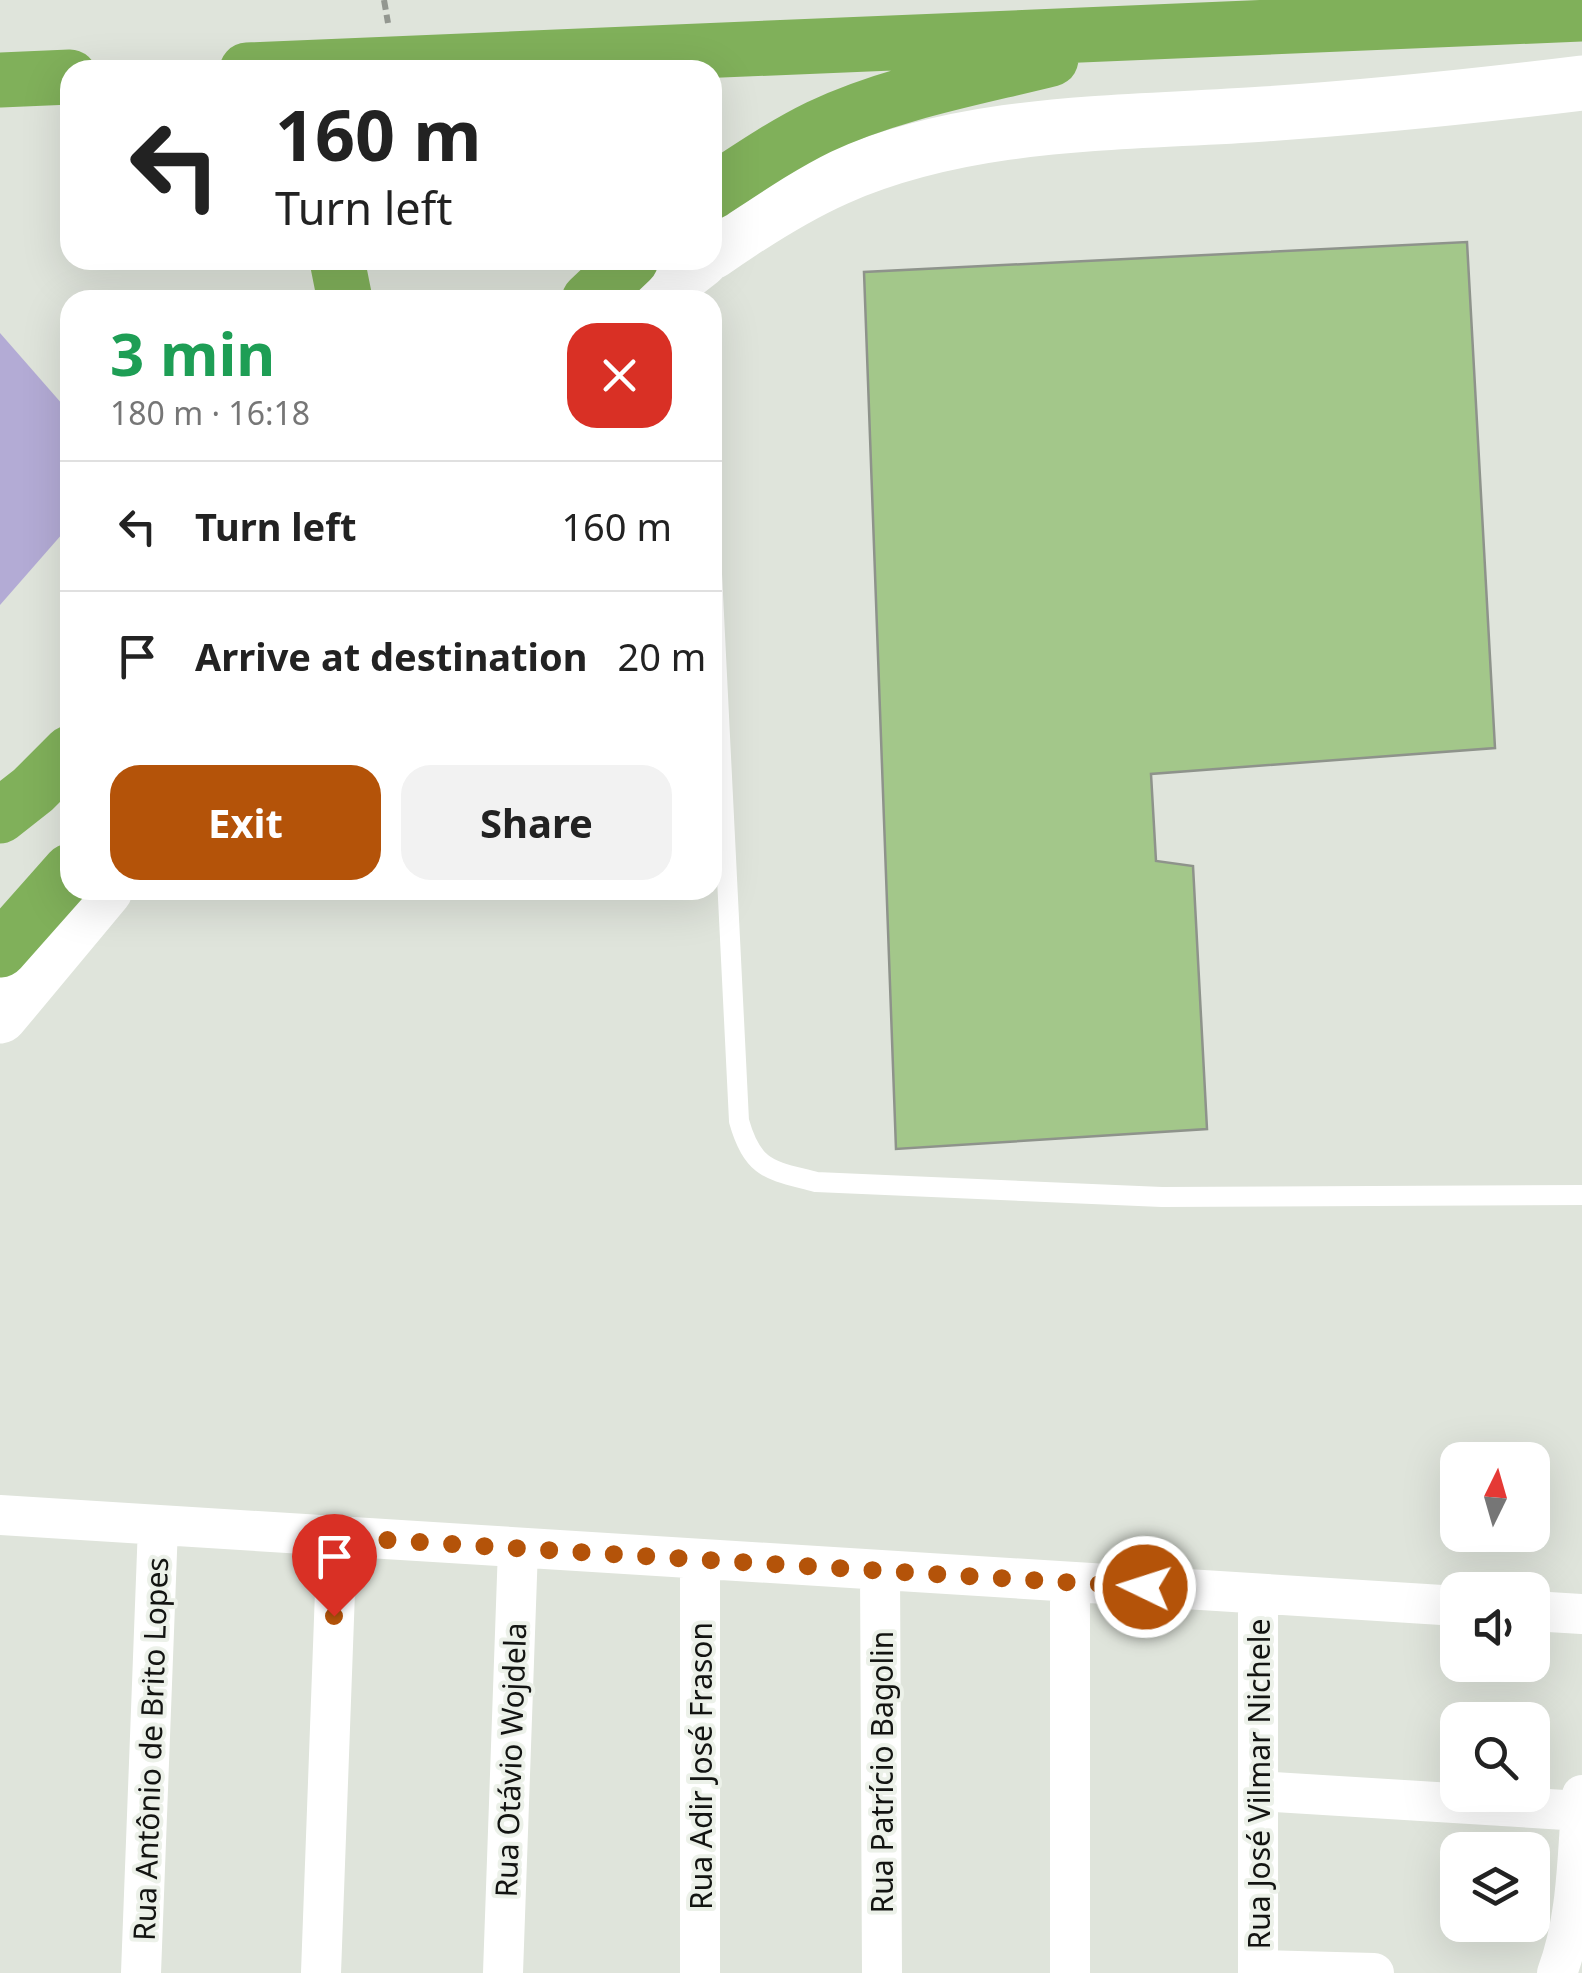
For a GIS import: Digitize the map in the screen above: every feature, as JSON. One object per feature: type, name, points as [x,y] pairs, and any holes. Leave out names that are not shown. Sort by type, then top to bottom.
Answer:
[{"type":"highway","points":[[481,60],[1582,14]]},
{"type":"highway","points":[[722,185],[821,126],[904,98],[1158,31]]},
{"type":"highway","points":[[0,80],[60,78]]},
{"type":"highway","points":[[599,290],[620,270]]},
{"type":"highway","points":[[0,816],[60,762]]},
{"type":"highway","points":[[0,950],[60,881]]},
{"type":"main road","points":[[722,245],[757,220],[839,177],[902,155],[976,136],[1043,128],[1381,106],[1582,83]]},
{"type":"main road","points":[[663,290],[688,270]]},
{"type":"main road","points":[[0,1016],[98,900]]},
{"type":"street","points":[[0,1515],[1440,1605]]},
{"type":"street","name":"Rua Antônio de Brito Lopes","points":[[141,1973],[158,1526]]},
{"type":"street","points":[[321,1973],[337,1537]]},
{"type":"street","name":"Rua Otávio Wojdela","points":[[503,1973],[518,1548]]},
{"type":"street","name":"Rua Adir José Frason","points":[[700,1559],[700,1973]]},
{"type":"street","name":"Rua Patrício Bagolin","points":[[880,1570],[882,1973]]},
{"type":"street","points":[[1070,1582],[1070,1973]]},
{"type":"street","name":"Rua José Vilmar Nichele","points":[[1258,1594],[1258,1972]]},
{"type":"street","points":[[1550,1612],[1582,1614]]},
{"type":"street","points":[[1258,1791],[1581,1811]]},
{"type":"street","points":[[1557,1973],[1572,1922],[1582,1795]]},
{"type":"street","points":[[1258,1972],[1374,1973]]},
{"type":"lane","points":[[722,777],[739,1121],[746,1148],[764,1168],[816,1182],[1162,1197],[1582,1195]]},
{"type":"shaded area","points":[[0,333],[60,402],[60,536],[0,605]]},
{"type":"building","points":[[1467,242],[1495,748],[1151,774],[1156,861],[1193,866],[1207,1129],[896,1149],[864,272]]},
{"type":"route","points":[[334,1616],[337,1537],[1145,1587]]}]
